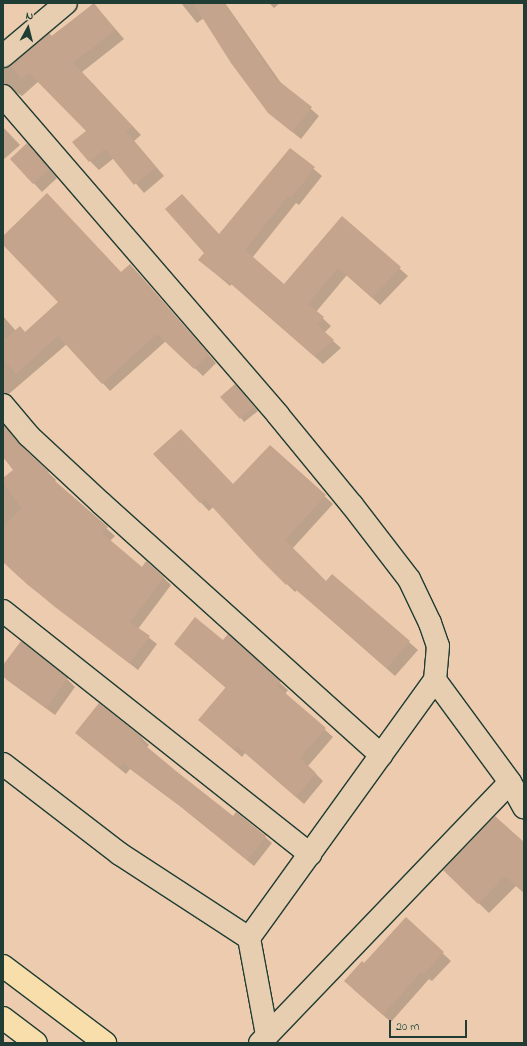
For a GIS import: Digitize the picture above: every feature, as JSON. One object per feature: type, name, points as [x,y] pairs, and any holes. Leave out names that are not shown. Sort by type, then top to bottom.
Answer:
[{"type":"main road","points":[[3,966],[105,1043]]},
{"type":"main road","points":[[3,1018],[36,1043]]},
{"type":"street","points":[[6,48],[66,3]]},
{"type":"street","points":[[3,96],[278,415],[352,505],[409,579],[430,623],[438,646],[435,680],[249,938],[263,1039]]},
{"type":"street","points":[[3,405],[29,436],[101,504],[381,755]]},
{"type":"street","points":[[3,611],[310,854]]},
{"type":"street","points":[[435,680],[510,782],[524,807]]},
{"type":"street","points":[[3,764],[120,854],[249,938]]},
{"type":"street","points":[[263,1039],[510,782]]},
{"type":"building","points":[[94,3],[115,30],[73,63],[132,126],[126,131],[156,167],[134,185],[105,149],[89,162],[72,142],[86,131],[29,73],[22,79],[10,66],[49,33],[52,36]]},
{"type":"building","points":[[193,3],[224,3],[275,78],[312,107],[292,132],[268,113],[231,63]]},
{"type":"building","points":[[27,143],[50,169],[33,184],[10,159]]},
{"type":"building","points":[[290,148],[315,167],[291,198],[288,196],[245,250],[284,284],[342,216],[401,267],[372,298],[338,268],[308,304],[324,317],[317,325],[334,340],[314,356],[223,277],[222,279],[198,260],[204,253],[165,209],[182,194],[219,234]]},
{"type":"building","points":[[47,193],[121,272],[130,264],[209,354],[194,369],[157,334],[102,384],[58,336],[16,374],[3,359],[3,341],[20,326],[25,332],[58,302],[3,245],[3,236]]},
{"type":"building","points":[[235,384],[254,407],[240,419],[220,397]]},
{"type":"building","points":[[3,424],[20,445],[49,472],[47,474],[108,527],[102,533],[142,567],[146,561],[164,577],[130,622],[150,636],[129,663],[55,607],[3,562],[3,527],[22,508],[3,483],[3,478],[13,470],[3,457]]},
{"type":"building","points":[[181,429],[233,484],[270,445],[326,495],[285,540],[326,581],[332,574],[410,641],[387,668],[288,583],[286,585],[205,499],[200,503],[153,454]]},
{"type":"building","points":[[195,617],[223,640],[228,634],[281,682],[277,686],[326,728],[300,758],[316,773],[296,797],[237,746],[234,750],[198,720],[226,687],[174,644]]},
{"type":"building","points":[[21,641],[68,678],[46,708],[3,676],[3,665]]},
{"type":"building","points":[[99,703],[143,738],[140,741],[176,771],[233,816],[236,812],[266,836],[247,860],[174,801],[123,763],[119,768],[75,733]]},
{"type":"building","points":[[495,816],[524,842],[524,893],[505,876],[478,904],[443,870]]},
{"type":"building","points":[[406,917],[444,952],[424,974],[421,972],[383,1015],[344,981],[362,961],[364,963]]}]
